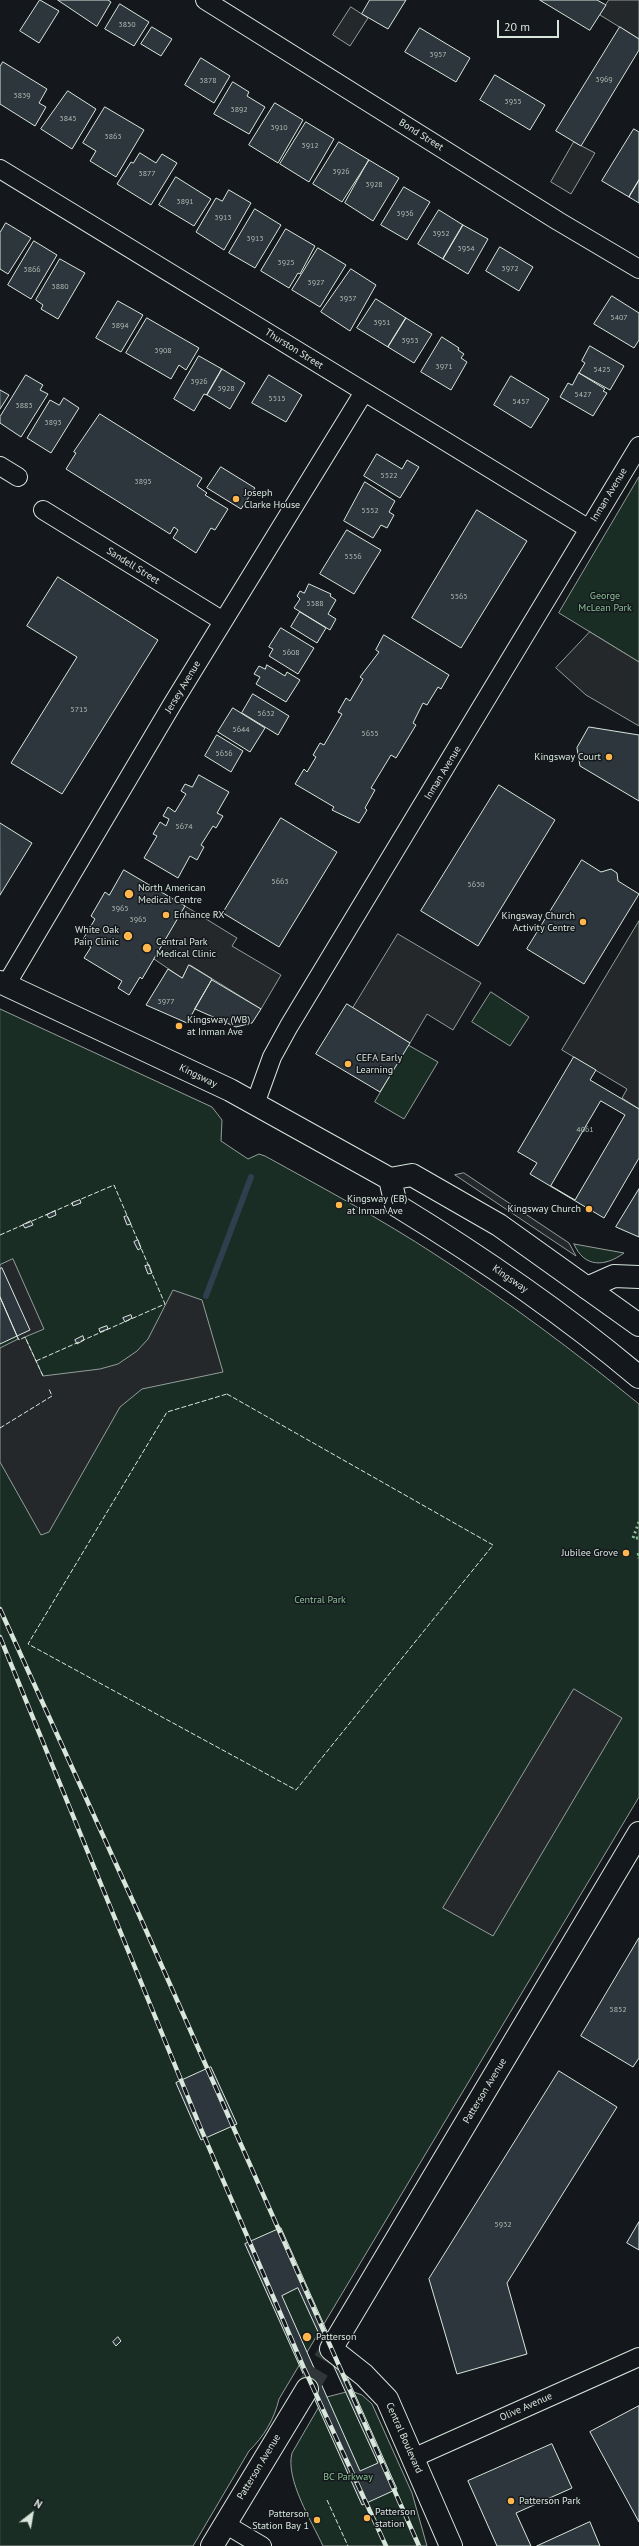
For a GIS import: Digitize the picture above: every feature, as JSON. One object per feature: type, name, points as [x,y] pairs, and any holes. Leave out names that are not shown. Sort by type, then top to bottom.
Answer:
[{"type":"street","name":"Bond Street","points":[[205,0],[558,221],[639,269]]},
{"type":"street","name":"Thurston Street","points":[[0,169],[589,528]]},
{"type":"street","name":"Jersey Avenue","points":[[3,983],[364,392]]},
{"type":"street","name":"Inman Avenue","points":[[255,1104],[272,1057],[289,1026],[639,446]]},
{"type":"street","points":[[0,466],[18,477]]},
{"type":"street","name":"Sandell Street","points":[[44,510],[223,621]]},
{"type":"street","name":"Kingsway","points":[[3,983],[255,1104],[390,1179],[396,1205],[510,1279],[594,1339],[639,1377]]},
{"type":"street","points":[[390,1179],[412,1175],[499,1225],[639,1325]]},
{"type":"street","points":[[587,1288],[614,1276],[639,1277]]},
{"type":"street","name":"Patterson Avenue","points":[[331,2349],[639,1833]]},
{"type":"street","name":"Central Boulevard","points":[[331,2349],[364,2375],[387,2399],[451,2546]]},
{"type":"street","name":"Olive Avenue","points":[[413,2458],[639,2357]]},
{"type":"street","name":"Patterson Avenue","points":[[212,2546],[307,2389]]},
{"type":"street","points":[[225,2524],[262,2546]]},
{"type":"green space","name":"George McLean Park","points":[[639,477],[639,662],[559,613]]},
{"type":"green space","points":[[491,992],[529,1017],[510,1046],[472,1022]]},
{"type":"green space","name":"Central Park","points":[[0,1009],[212,1107],[222,1120],[221,1141],[248,1159],[259,1154],[265,1156],[352,1204],[415,1242],[514,1308],[639,1404],[639,1797],[279,2399],[268,2427],[249,2451],[193,2546],[0,2546]]},
{"type":"green space","points":[[408,1045],[438,1062],[404,1119],[375,1102]]},
{"type":"green space","points":[[574,1244],[624,1253],[610,1261],[596,1263],[583,1258]]},
{"type":"green space","name":"BC Parkway","points":[[351,2391],[362,2395],[372,2404],[412,2493],[427,2546],[323,2546],[296,2488],[292,2475],[292,2453],[324,2398]]},
{"type":"shaded area","points":[[609,0],[639,0],[639,39],[600,15]]},
{"type":"shaded area","points":[[351,7],[368,18],[350,46],[333,35]]},
{"type":"shaded area","points":[[574,142],[595,153],[571,194],[551,182]]},
{"type":"shaded area","points":[[590,632],[639,662],[639,726],[586,695],[556,668]]},
{"type":"shaded area","points":[[185,906],[237,938],[232,946],[281,975],[261,1009],[190,965],[182,978],[154,959]]},
{"type":"shaded area","points":[[639,921],[639,1109],[622,1098],[627,1089],[562,1050]]},
{"type":"shaded area","points":[[398,934],[481,983],[453,1030],[427,1014],[410,1043],[353,1008]]},
{"type":"shaded area","points":[[464,1173],[569,1243],[576,1256],[455,1175]]},
{"type":"shaded area","points":[[13,1259],[44,1329],[25,1337],[43,1376],[100,1369],[118,1364],[137,1351],[148,1339],[173,1290],[202,1300],[223,1372],[142,1389],[120,1407],[49,1532],[41,1535],[0,1462],[0,1348],[18,1339],[0,1297],[0,1265]]},
{"type":"shaded area","points":[[574,1689],[622,1718],[493,1936],[443,1908]]},
{"type":"building","points":[[40,0],[59,11],[39,43],[20,31]]},
{"type":"building","points":[[58,0],[108,0],[111,2],[97,26]]},
{"type":"building","points":[[370,0],[406,0],[388,29],[362,14]]},
{"type":"building","points":[[540,0],[597,0],[606,5],[590,30]]},
{"type":"building","points":[[120,4],[149,22],[134,46],[105,29]]},
{"type":"building","points":[[152,27],[172,39],[161,56],[141,44]]},
{"type":"building","points":[[620,27],[639,39],[639,50],[581,146],[556,131]]},
{"type":"building","points":[[420,28],[470,58],[456,82],[405,52]]},
{"type":"building","points":[[201,58],[230,76],[214,103],[185,85]]},
{"type":"building","points":[[3,62],[47,89],[39,103],[46,107],[35,126],[0,104],[0,67]]},
{"type":"building","points":[[495,75],[545,105],[530,130],[480,100]]},
{"type":"building","points":[[233,82],[249,92],[247,96],[265,107],[249,134],[214,114]]},
{"type":"building","points":[[68,91],[96,109],[72,149],[41,129]]},
{"type":"building","points":[[275,103],[303,120],[278,163],[249,145]]},
{"type":"building","points":[[105,107],[144,130],[116,177],[90,161],[96,151],[83,143]]},
{"type":"building","points":[[306,122],[334,139],[309,182],[280,164]]},
{"type":"building","points":[[634,129],[639,132],[639,180],[629,197],[602,181]]},
{"type":"building","points":[[339,142],[369,160],[342,202],[313,184]]},
{"type":"building","points":[[140,153],[156,163],[162,154],[177,163],[151,205],[117,184],[131,162],[133,163]]},
{"type":"building","points":[[369,160],[399,178],[373,221],[345,203]]},
{"type":"building","points":[[176,177],[211,199],[194,226],[159,205]]},
{"type":"building","points":[[639,180],[639,203],[629,197]]},
{"type":"building","points":[[404,187],[430,202],[407,240],[381,225]]},
{"type":"building","points":[[229,190],[251,203],[224,250],[196,232],[216,198],[222,201]]},
{"type":"building","points":[[255,209],[281,225],[255,268],[229,253]]},
{"type":"building","points":[[439,210],[463,225],[443,259],[418,244]]},
{"type":"building","points":[[6,223],[31,238],[8,274],[0,269],[0,233]]},
{"type":"building","points":[[463,225],[488,239],[468,274],[443,259]]},
{"type":"building","points":[[286,229],[315,246],[300,274],[298,273],[289,288],[261,271]]},
{"type":"building","points":[[34,241],[57,255],[31,299],[8,285]]},
{"type":"building","points":[[500,247],[533,267],[519,291],[486,271]]},
{"type":"building","points":[[318,248],[346,265],[320,307],[292,290]]},
{"type":"building","points":[[60,259],[85,273],[58,319],[41,309],[43,305],[36,300]]},
{"type":"building","points":[[351,269],[376,285],[350,331],[321,312]]},
{"type":"building","points":[[612,296],[639,313],[639,340],[634,348],[594,324]]},
{"type":"building","points":[[376,299],[406,318],[388,347],[357,328]]},
{"type":"building","points":[[118,301],[143,315],[121,352],[96,338]]},
{"type":"building","points":[[147,318],[199,348],[186,370],[179,365],[171,379],[126,353]]},
{"type":"building","points":[[406,318],[432,334],[414,363],[388,347]]},
{"type":"building","points":[[442,337],[459,348],[458,350],[464,354],[461,358],[467,362],[451,390],[421,372]]},
{"type":"building","points":[[590,346],[624,366],[610,390],[579,373],[585,363],[582,361]]},
{"type":"building","points":[[199,356],[222,369],[207,395],[204,394],[194,411],[174,399]]},
{"type":"building","points":[[222,369],[245,383],[230,409],[207,395]]},
{"type":"building","points":[[579,373],[605,389],[603,391],[607,393],[593,416],[560,397],[568,383],[572,385]]},
{"type":"building","points":[[26,375],[43,385],[40,390],[48,394],[21,437],[0,423],[0,417]]},
{"type":"building","points":[[269,375],[302,395],[286,422],[252,403]]},
{"type":"building","points":[[511,376],[549,399],[531,428],[494,405]]},
{"type":"building","points":[[0,390],[9,395],[0,409]]},
{"type":"building","points":[[64,398],[79,408],[51,453],[27,438],[50,400],[59,405]]},
{"type":"building","points":[[100,414],[202,478],[197,486],[207,493],[205,495],[228,509],[215,530],[211,528],[196,553],[173,538],[178,530],[174,527],[170,534],[66,469],[76,453],[74,452]]},
{"type":"building","points":[[377,454],[402,469],[407,460],[419,467],[400,498],[364,476]]},
{"type":"building","name":"Joseph Clarke House","points":[[221,467],[255,488],[241,509],[207,488]]},
{"type":"building","points":[[365,482],[395,501],[389,512],[394,515],[387,528],[381,525],[373,538],[344,521]]},
{"type":"building","points":[[477,510],[527,541],[461,648],[412,618]]},
{"type":"building","points":[[347,530],[381,550],[354,594],[320,574]]},
{"type":"building","points":[[58,577],[158,640],[62,794],[11,763],[77,657],[27,626]]},
{"type":"building","points":[[309,584],[331,594],[330,596],[336,600],[328,614],[336,619],[330,630],[294,608],[300,599],[297,596],[300,591],[304,593]]},
{"type":"building","points":[[300,612],[326,628],[317,643],[291,627]]},
{"type":"building","points":[[281,628],[314,648],[298,674],[269,656],[273,649],[269,647]]},
{"type":"building","points":[[384,635],[449,675],[441,689],[438,687],[427,705],[423,703],[413,723],[416,725],[396,758],[391,755],[371,788],[375,790],[365,808],[367,810],[359,823],[332,810],[334,807],[295,784],[304,769],[307,772],[316,757],[313,755],[320,743],[324,745],[342,714],[338,712],[346,698],[350,701],[363,679],[360,677],[379,652],[376,650]]},
{"type":"building","points":[[267,665],[285,676],[287,672],[300,680],[286,702],[256,684],[260,677],[254,674],[259,666],[265,669]]},
{"type":"building","points":[[253,694],[289,716],[278,735],[242,713]]},
{"type":"building","points":[[233,708],[265,728],[250,752],[218,732]]},
{"type":"building","name":"Kingsway Court","points":[[589,727],[639,735],[639,801],[580,766],[577,748]]},
{"type":"building","points":[[217,735],[243,751],[231,772],[205,756]]},
{"type":"building","points":[[199,775],[229,792],[217,813],[223,816],[216,828],[213,826],[201,845],[204,847],[197,860],[190,856],[178,878],[144,858],[157,836],[153,834],[160,822],[166,826],[169,819],[163,816],[168,807],[175,812],[186,794],[181,791],[185,784],[192,787]]},
{"type":"building","points":[[499,785],[555,820],[478,946],[421,911]]},
{"type":"building","points":[[281,818],[337,852],[279,947],[223,913]]},
{"type":"building","points":[[0,823],[32,843],[0,895]]},
{"type":"building","name":"Kingsway Church Activity Centre","points":[[582,860],[601,872],[611,869],[617,873],[618,881],[639,894],[584,984],[527,949]]},
{"type":"building","points":[[124,870],[185,906],[142,979],[140,977],[129,995],[118,988],[122,981],[84,958],[91,947],[82,941],[95,919],[91,916],[105,892],[109,895]]},
{"type":"building","points":[[189,965],[212,979],[187,1023],[146,1005],[168,969],[182,978]]},
{"type":"building","points":[[212,980],[261,1009],[252,1023],[236,1027],[195,1009]]},
{"type":"building","points":[[347,1004],[410,1043],[380,1092],[316,1054]]},
{"type":"building","points":[[574,1057],[596,1070],[590,1080],[639,1109],[639,1158],[604,1218],[530,1174],[537,1163],[518,1152]]},
{"type":"building","points":[[601,1101],[625,1115],[575,1200],[551,1186]]},
{"type":"building","points":[[639,1189],[639,1237],[616,1227]]},
{"type":"building","points":[[80,1200],[81,1203],[73,1206],[72,1203]]},
{"type":"building","points":[[55,1211],[56,1215],[49,1218],[47,1215]]},
{"type":"building","points":[[127,1216],[131,1224],[127,1225],[124,1217]]},
{"type":"building","points":[[31,1221],[33,1225],[25,1228],[23,1225]]},
{"type":"building","points":[[138,1240],[141,1248],[138,1250],[134,1242]]},
{"type":"building","points":[[149,1265],[152,1273],[148,1274],[145,1266]]},
{"type":"building","points":[[2,1268],[30,1330],[17,1336],[0,1297],[0,1269]]},
{"type":"building","points":[[0,1297],[17,1336],[0,1344]]},
{"type":"building","points":[[131,1315],[132,1318],[125,1322],[123,1318]]},
{"type":"building","points":[[107,1326],[108,1329],[100,1332],[99,1329]]},
{"type":"building","points":[[83,1336],[84,1340],[77,1344],[75,1340]]},
{"type":"building","points":[[639,1938],[639,2058],[633,2067],[581,2036]]},
{"type":"building","points":[[211,2067],[237,2124],[201,2140],[176,2083]]},
{"type":"building","points":[[559,2071],[617,2107],[507,2283],[527,2354],[457,2374],[429,2279]]},
{"type":"building","points":[[639,2222],[639,2250],[627,2243]]},
{"type":"building","points":[[281,2228],[397,2489],[362,2505],[245,2244]]},
{"type":"building","points":[[298,2288],[378,2463],[360,2471],[282,2296]]},
{"type":"building","points":[[118,2337],[121,2341],[116,2346],[113,2342]]},
{"type":"building","points":[[639,2406],[639,2522],[590,2432]]},
{"type":"building","name":"Patterson Park","points":[[552,2444],[572,2488],[516,2513],[531,2546],[497,2546],[468,2481]]},
{"type":"building","name":"Patterson Park","points":[[590,2522],[600,2546],[537,2546]]},
{"type":"waterway","points":[[206,1296],[251,1177]]},
{"type":"tunnel","points":[[307,2389],[331,2349]]},
{"type":"railway","points":[[0,1609],[141,1919],[419,2546]]},
{"type":"railway","points":[[0,1637],[201,2129],[303,2366],[386,2546]]},
{"type":"hedge","points":[[639,1522],[633,1538],[639,1538]]},
{"type":"hedge","points":[[639,1554],[637,1555],[639,1558]]},
{"type":"fence","points":[[36,1361],[165,1304],[114,1185],[79,1200]]},
{"type":"fence","points":[[0,1235],[73,1203]]},
{"type":"fence","points":[[17,1336],[19,1340],[25,1337],[43,1376]]},
{"type":"fence","points":[[0,1428],[52,1396],[49,1389]]},
{"type":"fence","points":[[227,1394],[493,1545],[296,1790],[28,1644],[167,1412],[227,1394]]},
{"type":"fence","points":[[327,2500],[348,2546]]},
{"type":"place","name":"Joseph Clarke House","points":[[236,499]]},
{"type":"place","name":"Kingsway Court","points":[[609,757]]},
{"type":"place","name":"North American Medical Centre","points":[[129,894]]},
{"type":"place","name":"Enhance RX","points":[[166,915]]},
{"type":"place","name":"Kingsway Church Activity Centre","points":[[583,922]]},
{"type":"place","name":"White Oak Pain Clinic","points":[[128,936]]},
{"type":"place","name":"Central Park Medical Clinic","points":[[147,948]]},
{"type":"place","name":"Kingsway (WB) at Inman Ave","points":[[179,1026]]},
{"type":"place","name":"CEFA Early Learning","points":[[348,1064]]},
{"type":"place","name":"Kingsway (EB) at Inman Ave","points":[[339,1205]]},
{"type":"place","name":"Kingsway Church","points":[[589,1209]]},
{"type":"place","name":"Jubilee Grove","points":[[626,1553]]},
{"type":"place","name":"Patterson","points":[[307,2337]]},
{"type":"place","name":"Patterson Park","points":[[511,2501]]},
{"type":"place","name":"Patterson station","points":[[367,2518]]},
{"type":"place","name":"Patterson Station Bay 1","points":[[317,2520]]}]
